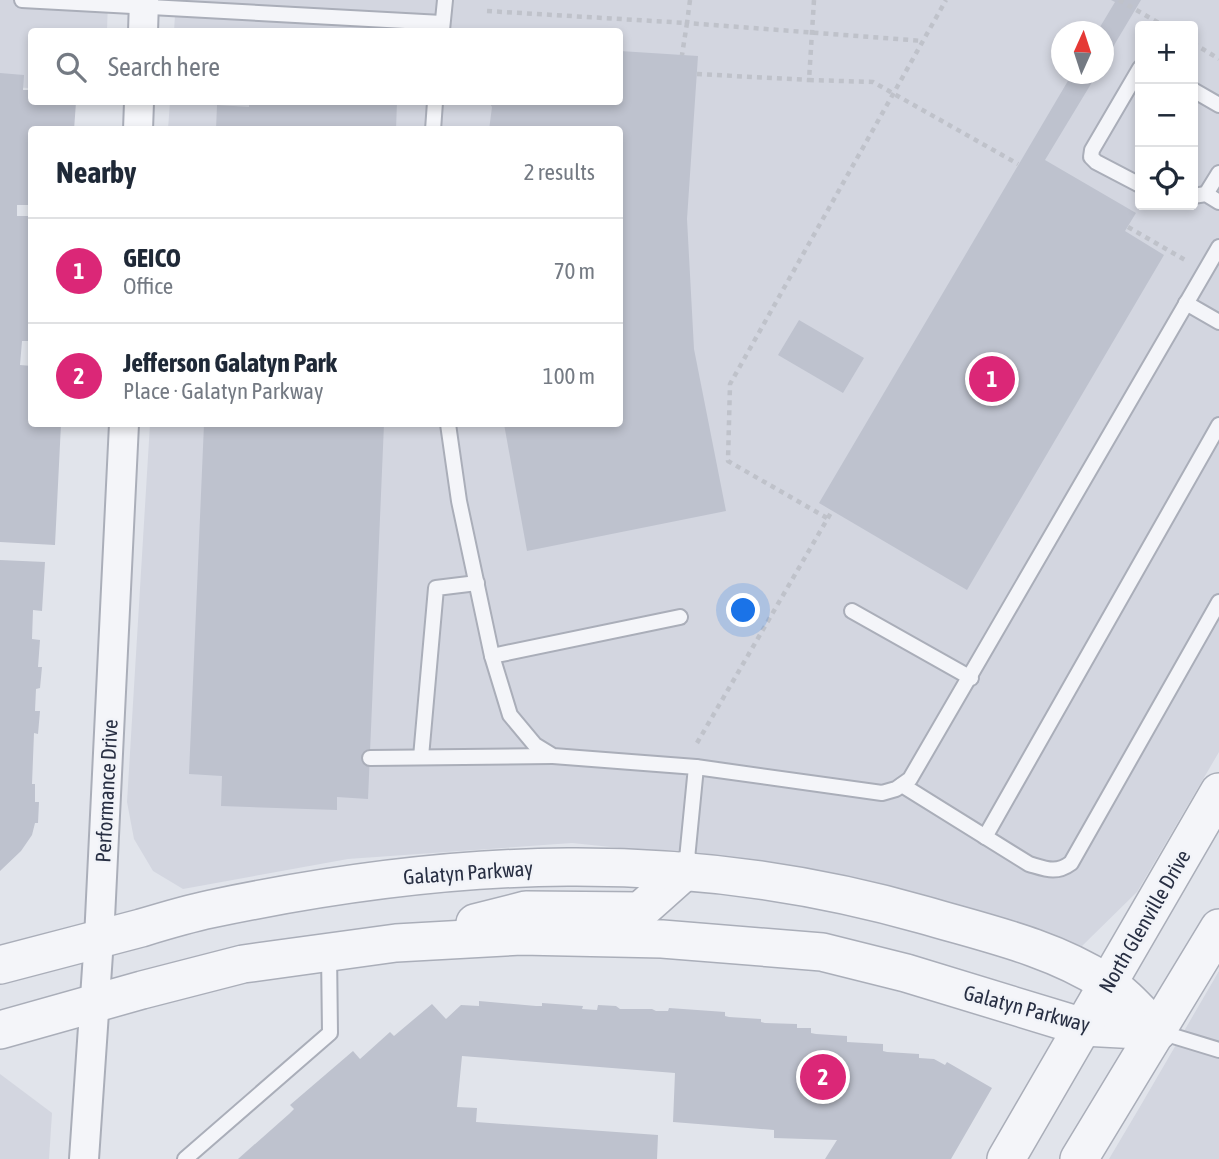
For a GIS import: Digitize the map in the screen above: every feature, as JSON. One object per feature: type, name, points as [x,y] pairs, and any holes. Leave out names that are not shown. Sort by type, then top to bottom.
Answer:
[{"type":"street","points":[[138,126],[139,105]]},
{"type":"street","name":"Performance Drive","points":[[85,1159],[99,939],[124,427]]},
{"type":"street","name":"North Glenville Drive","points":[[1006,1159],[1219,792]]},
{"type":"street","name":"Galatyn Parkway","points":[[0,965],[207,909],[390,877],[462,870],[591,866],[686,870],[823,890],[884,904],[1028,945],[1107,983],[1158,1031]]},
{"type":"street","points":[[396,943],[526,910],[640,911],[686,870]]},
{"type":"street","points":[[1079,1159],[1219,928]]},
{"type":"street","name":"Galatyn Parkway","points":[[0,1030],[243,964],[396,943],[521,936],[649,938],[822,953],[905,973],[1083,1027],[1158,1031]]},
{"type":"lane","points":[[22,0],[143,12],[442,27],[445,0]]},
{"type":"lane","points":[[1135,77],[1092,150],[1091,157],[1135,182]]},
{"type":"lane","points":[[1198,93],[1219,105]]},
{"type":"lane","points":[[433,126],[435,105]]},
{"type":"lane","points":[[1206,197],[1219,173]]},
{"type":"lane","points":[[370,758],[553,756],[694,767],[882,793],[902,785],[922,762],[1219,247]]},
{"type":"lane","points":[[1186,303],[1219,322]]},
{"type":"lane","points":[[985,837],[1219,425]]},
{"type":"lane","points":[[448,427],[452,464],[492,656],[510,715],[536,745],[553,756]]},
{"type":"lane","points":[[421,757],[436,588],[477,583]]},
{"type":"lane","points":[[902,785],[1029,864],[1056,871],[1071,863],[1219,602]]},
{"type":"lane","points":[[852,611],[971,678]]},
{"type":"lane","points":[[492,656],[680,617]]},
{"type":"lane","points":[[686,870],[694,767]]},
{"type":"lane","points":[[184,1159],[330,1033],[329,951]]},
{"type":"lane","points":[[1158,1031],[1219,1050]]},
{"type":"path","points":[[682,55],[690,0]]},
{"type":"path","points":[[809,80],[814,0]]},
{"type":"path","points":[[827,518],[728,461],[730,384],[946,0]]},
{"type":"path","points":[[1119,0],[1155,21]]},
{"type":"path","points":[[487,11],[812,31],[923,41]]},
{"type":"path","points":[[1198,46],[1219,59]]},
{"type":"path","points":[[697,74],[873,82],[1018,164]]},
{"type":"path","points":[[1128,227],[1205,272]]},
{"type":"path","points":[[694,767],[695,746],[832,511]]},
{"type":"shaded area","points":[[0,0],[108,0],[107,28],[28,28],[28,88],[0,87]]},
{"type":"shaded area","points":[[176,0],[1219,0],[1219,752],[1137,892],[1082,946],[994,917],[796,866],[572,843],[348,859],[183,889],[153,871],[134,839],[127,802],[150,427],[623,427],[623,126],[168,126],[170,105],[623,105],[623,28],[174,28]]},
{"type":"shaded area","points":[[1219,971],[1219,1159],[1109,1159],[1141,1105]]},
{"type":"shaded area","points":[[0,1074],[52,1113],[49,1159],[0,1159]]},
{"type":"building","points":[[1111,0],[1141,0],[1114,45],[1114,21],[1104,21],[1115,2]]},
{"type":"building","points":[[623,51],[698,56],[687,219],[694,349],[726,511],[527,551],[505,427],[623,427],[623,126],[490,126],[491,105],[623,105]]},
{"type":"building","points":[[0,73],[24,75],[23,90],[28,90],[28,105],[76,105],[74,126],[28,126],[28,205],[17,205],[17,216],[28,216],[28,341],[22,341],[20,365],[28,366],[28,427],[61,427],[55,545],[0,542]]},
{"type":"building","points":[[1066,84],[1091,84],[1045,160],[1136,213],[1125,231],[1164,255],[967,590],[819,503]]},
{"type":"building","points":[[217,105],[397,105],[396,126],[216,126]]},
{"type":"building","points":[[799,320],[864,358],[843,393],[778,355]]},
{"type":"building","points":[[204,427],[384,427],[368,799],[337,797],[337,810],[221,806],[222,776],[189,774]]},
{"type":"building","points":[[0,560],[45,562],[42,611],[33,610],[32,639],[40,640],[38,667],[42,667],[40,688],[36,689],[35,711],[40,711],[38,734],[34,733],[32,784],[35,784],[35,802],[39,802],[38,823],[35,823],[32,835],[21,851],[0,871]]},
{"type":"building","points":[[479,1001],[536,1006],[542,1006],[542,1003],[583,1006],[582,1009],[597,1010],[598,1005],[656,1011],[668,1011],[669,1008],[725,1012],[725,1016],[761,1019],[761,1022],[765,1023],[797,1024],[797,1028],[811,1028],[811,1033],[847,1036],[847,1042],[883,1044],[883,1051],[919,1054],[919,1058],[934,1059],[945,1065],[947,1062],[992,1088],[951,1159],[825,1159],[837,1140],[774,1138],[774,1130],[673,1122],[675,1073],[462,1056],[457,1107],[477,1108],[476,1122],[658,1135],[657,1159],[238,1159],[294,1109],[290,1105],[353,1051],[360,1059],[390,1032],[394,1036],[432,1004],[446,1019],[461,1005],[479,1006]]},
{"type":"place","name":"GEICO","points":[[992,379]]},
{"type":"place","name":"Jefferson Galatyn Park","points":[[823,1077]]}]
